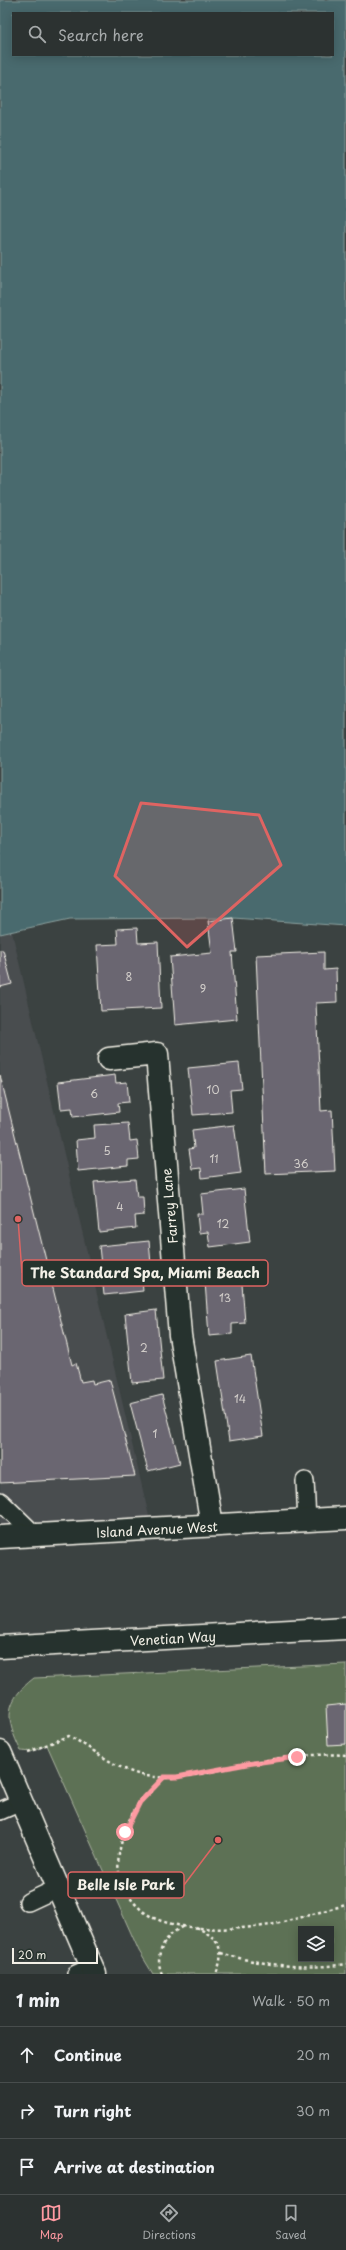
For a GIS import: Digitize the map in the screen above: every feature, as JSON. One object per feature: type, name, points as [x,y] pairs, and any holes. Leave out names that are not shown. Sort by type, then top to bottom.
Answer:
[{"type":"street","name":"Farrey Lane","points":[[108,1059],[157,1054],[180,1335],[212,1526]]},
{"type":"street","name":"Island Avenue West","points":[[2,1538],[346,1518]]},
{"type":"street","name":"Venetian Way","points":[[0,1647],[346,1628]]},
{"type":"street","points":[[2,1757],[58,1888],[88,1972]]},
{"type":"lane","points":[[305,1481],[307,1521]]},
{"type":"lane","points":[[0,1501],[35,1535]]},
{"type":"lane","points":[[0,1810],[21,1802]]},
{"type":"lane","points":[[28,1902],[58,1888]]},
{"type":"path","points":[[2,1757],[69,1736],[138,1774],[177,1777],[247,1764],[297,1757],[346,1755]]},
{"type":"path","points":[[164,1777],[140,1802],[130,1818],[121,1845],[118,1869],[121,1881],[128,1895],[138,1907],[152,1917],[185,1926],[239,1927],[269,1925],[346,1905]]},
{"type":"path","points":[[162,1974],[158,1960],[167,1936],[185,1926]]},
{"type":"path","points":[[193,1926],[212,1937],[221,1953],[220,1964],[216,1974]]},
{"type":"path","points":[[221,1953],[268,1963],[333,1966],[346,1964]]},
{"type":"highlighted area","points":[[141,803],[259,815],[281,865],[187,947],[115,876]]},
{"type":"shaded area","points":[[12,932],[152,1529],[0,1537],[0,934]]},
{"type":"green space","points":[[346,1664],[346,1974],[153,1974],[139,1951],[47,1745],[31,1752],[21,1751],[16,1740],[10,1720],[10,1711],[12,1703],[24,1686],[34,1678]]},
{"type":"water","points":[[0,0],[346,0],[346,926],[233,918],[70,919],[0,934]]},
{"type":"building","points":[[233,918],[237,952],[232,952],[237,1019],[175,1025],[170,957],[212,953],[208,921]]},
{"type":"building","points":[[137,928],[138,943],[158,942],[161,1008],[101,1011],[97,945],[118,944],[117,929]]},
{"type":"building","points":[[0,950],[3,950],[12,984],[0,987]]},
{"type":"building","points":[[324,952],[324,970],[336,969],[337,1002],[316,1003],[321,1111],[332,1110],[335,1171],[266,1174],[256,955]]},
{"type":"building","points":[[239,1063],[242,1089],[230,1090],[232,1112],[193,1115],[188,1068]]},
{"type":"building","points":[[0,1075],[72,1365],[76,1363],[81,1382],[92,1380],[93,1384],[110,1380],[135,1476],[0,1483]]},
{"type":"building","points":[[115,1075],[116,1083],[127,1082],[129,1102],[118,1103],[119,1112],[73,1117],[72,1108],[61,1109],[58,1082]]},
{"type":"building","points":[[128,1123],[130,1141],[137,1140],[139,1159],[128,1160],[128,1166],[78,1171],[76,1140],[95,1138],[94,1125]]},
{"type":"building","points":[[234,1125],[241,1173],[202,1178],[201,1168],[192,1169],[189,1149],[194,1148],[192,1130]]},
{"type":"building","points":[[135,1179],[137,1197],[143,1197],[144,1215],[135,1216],[136,1228],[99,1232],[94,1182]]},
{"type":"building","points":[[244,1189],[250,1242],[210,1247],[208,1232],[199,1233],[197,1214],[203,1214],[201,1194]]},
{"type":"building","points":[[149,1241],[152,1276],[142,1277],[143,1291],[104,1295],[99,1246]]},
{"type":"building","points":[[231,1266],[231,1271],[241,1271],[245,1323],[232,1324],[232,1334],[209,1336],[204,1268]]},
{"type":"building","points":[[156,1310],[163,1380],[132,1383],[125,1314]]},
{"type":"building","points":[[251,1356],[263,1436],[229,1441],[217,1361]]},
{"type":"building","points":[[162,1395],[180,1463],[148,1471],[130,1403]]},
{"type":"building","points":[[346,1704],[346,1744],[328,1745],[326,1706]]},
{"type":"place","name":"The Standard Spa, Miami Beach","points":[[18,1219]]},
{"type":"place","name":"Belle Isle Park","points":[[218,1840]]},
{"type":"route","points":[[125,1832],[130,1818],[140,1802],[164,1777],[177,1777],[247,1764],[297,1757]]}]
